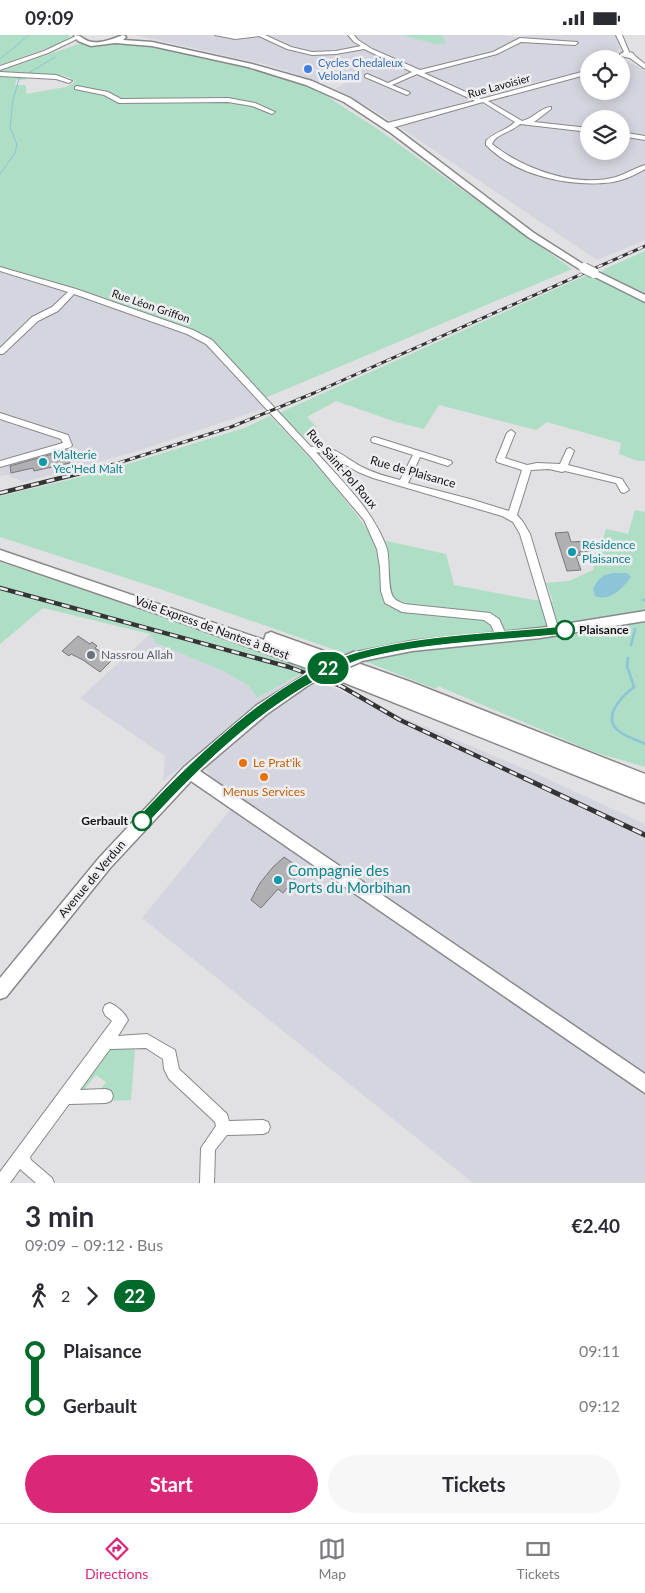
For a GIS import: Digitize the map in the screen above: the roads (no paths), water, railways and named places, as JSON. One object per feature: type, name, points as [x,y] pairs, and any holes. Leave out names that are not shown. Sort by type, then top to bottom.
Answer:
[{"type":"highway","name":"Voie Express de Nantes à Brest","points":[[0,545],[324,656],[645,782]]},
{"type":"highway","name":"Voie Express de Nantes à Brest","points":[[0,555],[263,646],[543,753],[645,795]]},
{"type":"highway","points":[[543,753],[555,766],[645,806]]},
{"type":"main road","points":[[116,41],[125,35],[132,39],[152,44],[284,74],[347,100],[388,126],[506,217],[594,273],[645,299]]},
{"type":"main road","points":[[77,36],[87,42],[98,44],[116,41],[152,44]]},
{"type":"main road","name":"Avenue de Verdun","points":[[0,991],[103,864],[189,771],[235,731],[287,691],[308,678],[357,657],[386,649],[417,644],[554,631],[645,616]]},
{"type":"main road","points":[[189,771],[211,788],[645,1084]]},
{"type":"street","points":[[218,35],[235,37],[258,35]]},
{"type":"street","points":[[262,35],[296,50],[315,55],[339,53],[365,47]]},
{"type":"street","points":[[351,35],[365,47],[482,101],[518,122],[580,129]]},
{"type":"street","points":[[619,35],[623,41],[624,50]]},
{"type":"street","points":[[46,52],[77,36]]},
{"type":"street","points":[[387,85],[419,71],[495,53],[520,40],[575,43]]},
{"type":"street","points":[[0,68],[46,52],[87,42]]},
{"type":"street","points":[[630,58],[641,62],[645,67]]},
{"type":"street","points":[[0,74],[49,77],[69,81]]},
{"type":"street","name":"Rue Lavoisier","points":[[388,126],[580,74]]},
{"type":"street","points":[[368,76],[407,93]]},
{"type":"street","points":[[45,83],[49,77]]},
{"type":"street","points":[[77,88],[88,92],[108,93],[119,101],[228,100],[253,104],[272,112]]},
{"type":"street","points":[[518,122],[531,121],[549,108]]},
{"type":"street","points":[[518,122],[515,127],[492,137],[489,145],[518,164],[530,169],[557,177],[590,181],[613,179],[645,167]]},
{"type":"street","points":[[630,136],[645,138]]},
{"type":"street","name":"Rue Léon Griffon","points":[[0,269],[73,291],[201,337],[217,350],[271,410]]},
{"type":"street","points":[[0,352],[35,319],[55,309],[73,291]]},
{"type":"street","name":"Rue Saint-Pol Roux","points":[[271,410],[310,450],[357,504],[376,532],[382,549],[386,591],[389,600],[402,607],[486,616],[495,622],[502,637]]},
{"type":"street","points":[[0,415],[65,437],[68,445],[0,464]]},
{"type":"street","points":[[511,433],[500,460],[527,468],[535,466],[562,469],[619,481],[624,490]]},
{"type":"street","points":[[375,440],[448,463]]},
{"type":"street","name":"Rue de Plaisance","points":[[310,450],[316,448],[326,449],[360,469],[402,484],[464,500],[512,516]]},
{"type":"street","points":[[562,469],[570,451]]},
{"type":"street","points":[[402,484],[418,453]]},
{"type":"street","points":[[527,468],[512,516],[520,524],[525,534],[554,631]]},
{"type":"street","points":[[1,1183],[121,1020],[110,1010]]},
{"type":"street","points":[[107,1041],[112,1043],[147,1041],[170,1055],[172,1072],[222,1119],[223,1128],[208,1148],[207,1183]]},
{"type":"street","points":[[66,1097],[106,1096]]},
{"type":"street","points":[[223,1128],[263,1127]]},
{"type":"street","points":[[22,1155],[26,1165],[47,1183]]},
{"type":"water","points":[[612,573],[627,573],[631,577],[611,596],[595,596],[593,589],[600,578]]},
{"type":"waterway","points":[[0,59],[29,35]]},
{"type":"waterway","points":[[0,174],[15,153],[17,145],[10,127],[13,100],[19,79],[55,57]]},
{"type":"waterway","points":[[631,645],[635,629]]},
{"type":"waterway","points":[[628,658],[627,666],[634,687],[619,702],[612,714],[612,720],[614,726],[620,732],[645,744]]},
{"type":"railway","points":[[109,466],[231,427],[314,393],[645,246]]},
{"type":"railway","points":[[0,493],[109,466]]},
{"type":"railway","points":[[0,588],[289,667],[341,686],[400,720],[526,779]]},
{"type":"railway","points":[[524,778],[645,835]]},
{"type":"place","name":"Cycles Chedaleux Veloland","points":[[308,69]]},
{"type":"place","name":"Malterie Yec'Hed Malt","points":[[43,462]]},
{"type":"place","name":"Résidence Plaisance","points":[[572,552]]},
{"type":"place","name":"Plaisance","points":[[565,630]]},
{"type":"place","name":"Nassrou Allah","points":[[91,655]]},
{"type":"place","name":"Le Prat'ik","points":[[243,763]]},
{"type":"place","name":"Menus Services","points":[[264,777]]},
{"type":"place","name":"Gerbault","points":[[142,821]]},
{"type":"place","name":"Compagnie des Ports du Morbihan","points":[[278,880]]}]
